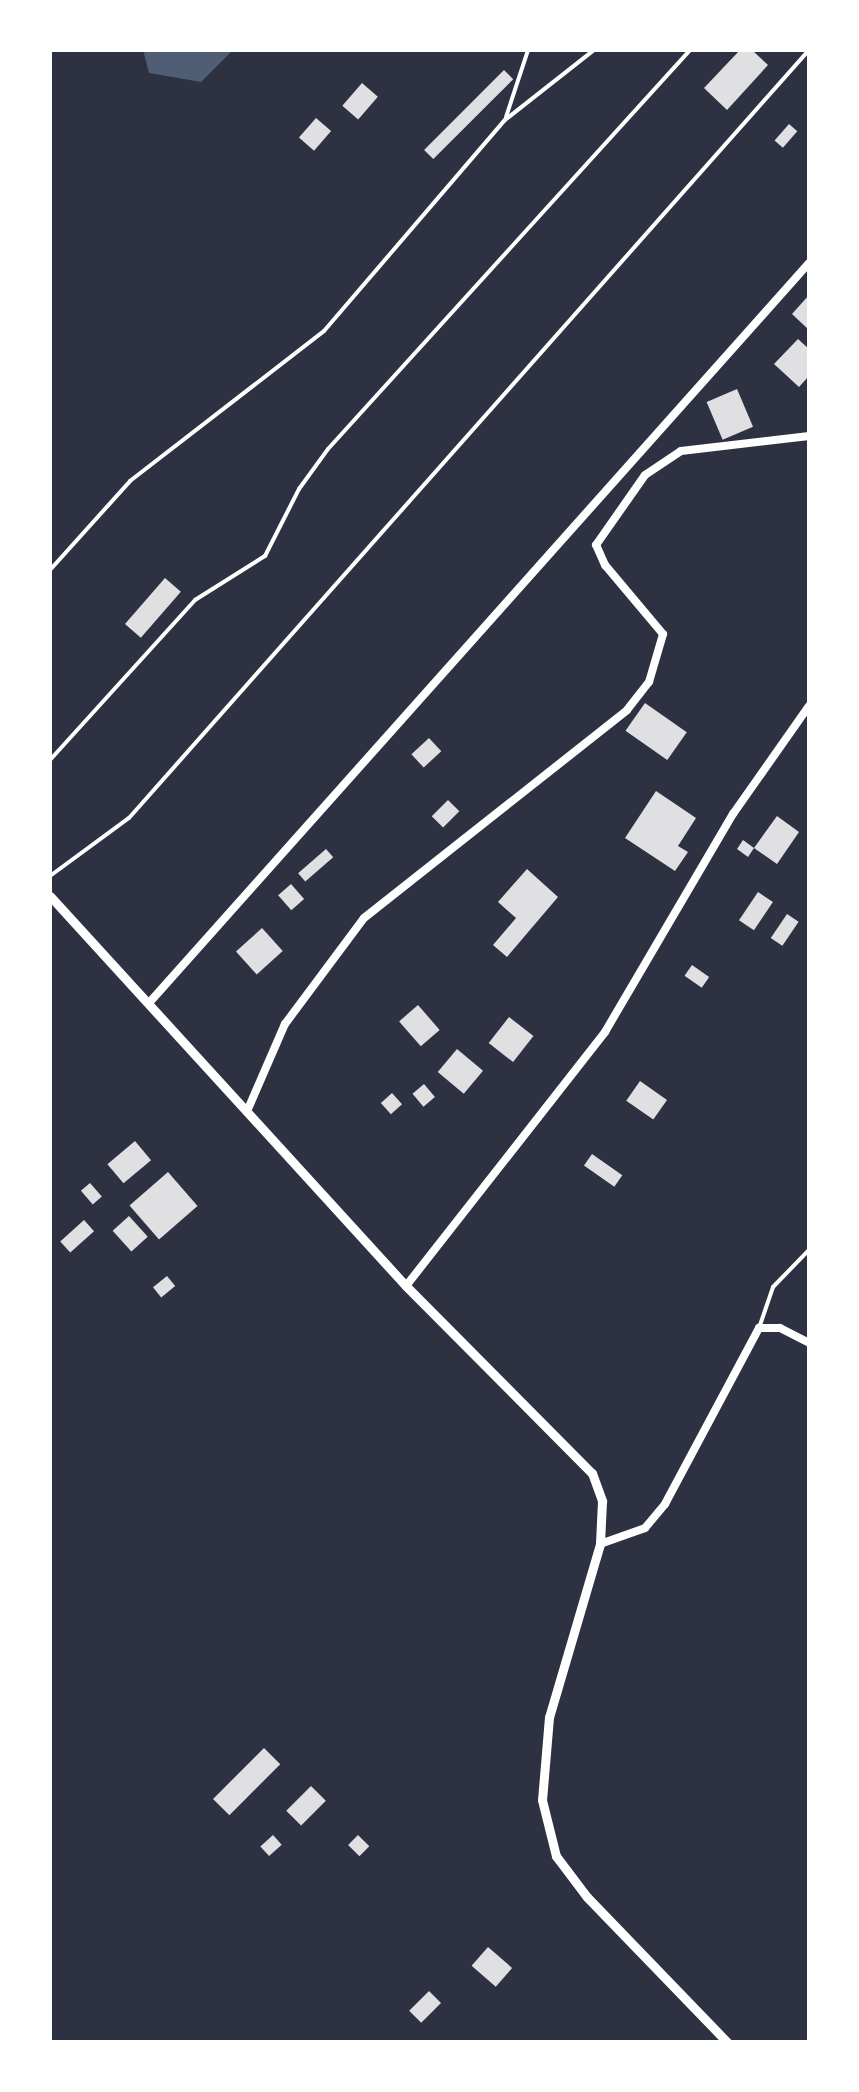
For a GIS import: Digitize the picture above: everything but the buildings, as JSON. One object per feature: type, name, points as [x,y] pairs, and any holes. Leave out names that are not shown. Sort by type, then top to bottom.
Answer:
[{"type":"street","points":[[148,1003],[809,263]]},
{"type":"street","points":[[248,1109],[285,1024],[364,918],[627,710],[649,682],[664,634],[605,566],[596,545],[645,474],[680,451],[809,436]]},
{"type":"street","points":[[406,1286],[604,1032],[733,814],[809,706]]},
{"type":"street","points":[[50,896],[406,1286],[567,1440],[592,1473],[602,1501],[600,1544],[549,1717],[542,1800],[556,1856],[586,1897],[727,2042]]},
{"type":"street","points":[[600,1544],[645,1528],[665,1504],[759,1328],[780,1328],[809,1343]]},
{"type":"lane","points":[[505,120],[528,50]]},
{"type":"lane","points":[[50,570],[130,481],[324,331],[505,120],[594,50]]},
{"type":"lane","points":[[50,760],[196,600],[265,556],[318,462],[690,50]]},
{"type":"lane","points":[[50,876],[129,818],[809,50]]},
{"type":"lane","points":[[759,1328],[774,1287],[809,1250]]},
{"type":"water","points":[[143,50],[233,50],[201,82],[149,73]]}]
